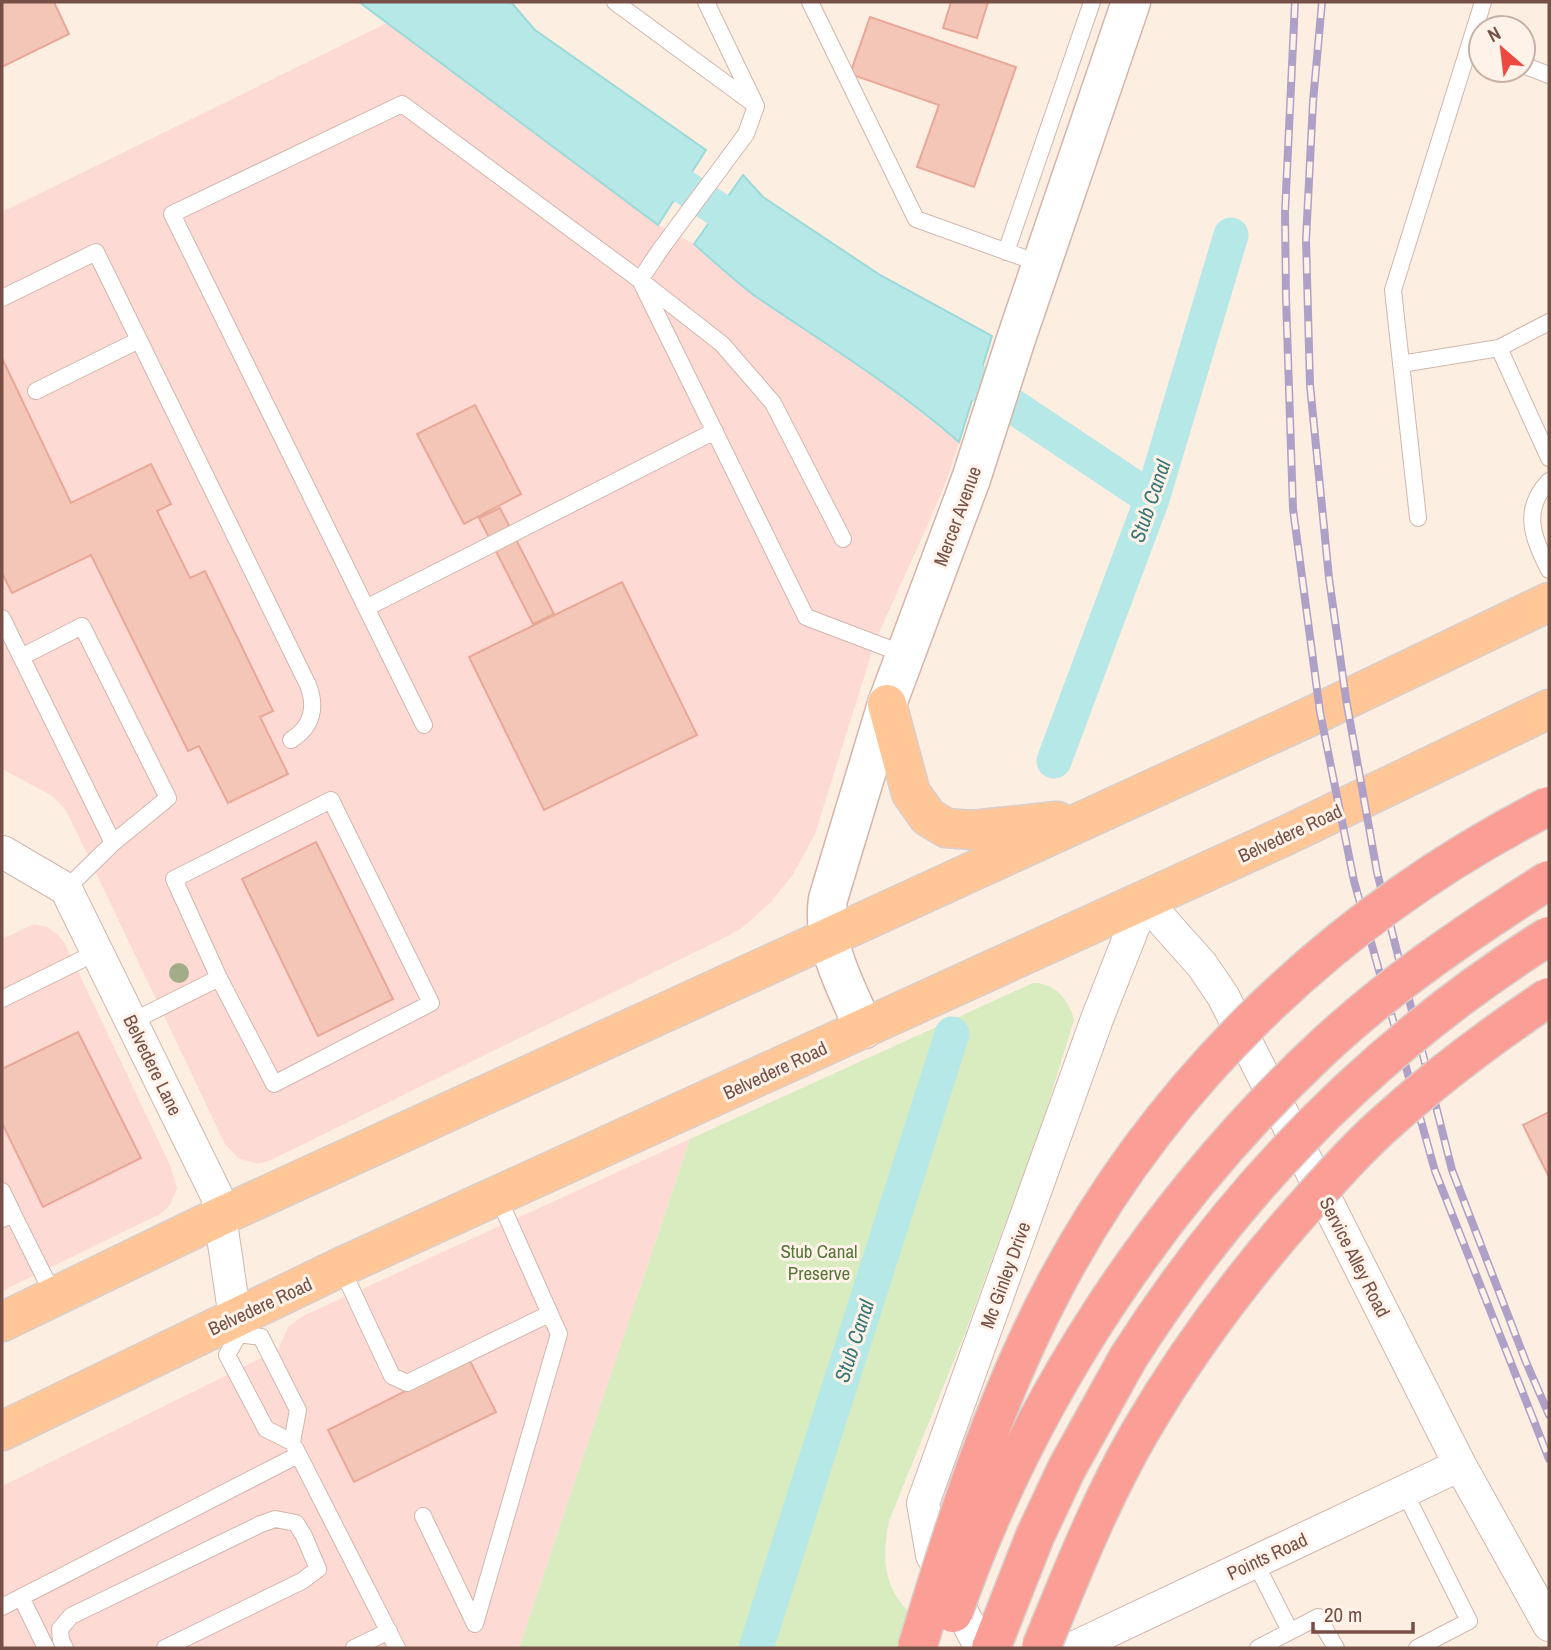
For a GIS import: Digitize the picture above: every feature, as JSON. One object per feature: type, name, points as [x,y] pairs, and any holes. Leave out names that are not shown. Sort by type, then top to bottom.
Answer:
[{"type":"highway","points":[[917,1648],[979,1459],[1014,1371],[1058,1280],[1133,1157],[1232,1038],[1283,988],[1338,941],[1443,865],[1549,806]]},
{"type":"highway","points":[[940,1648],[988,1524],[1028,1440],[1068,1367],[1154,1237],[1222,1154],[1320,1050],[1429,960],[1549,880]]},
{"type":"highway","points":[[991,1648],[1035,1536],[1085,1434],[1159,1310],[1222,1224],[1273,1164],[1360,1078],[1458,997],[1549,936]]},
{"type":"highway","points":[[1041,1648],[1103,1503],[1139,1433],[1182,1364],[1223,1306],[1330,1179],[1389,1120],[1449,1070],[1549,997]]},
{"type":"main road","points":[[2,1322],[219,1217],[1320,712],[1549,602]]},
{"type":"main road","points":[[887,704],[911,793],[921,809],[937,823],[946,828],[972,830],[1087,818]]},
{"type":"main road","name":"Belvedere Road","points":[[2,1431],[237,1326],[341,1267],[1287,835],[1549,709]]},
{"type":"street","name":"Mercer Avenue","points":[[864,1030],[828,937],[828,899],[887,704],[971,480],[1130,2]]},
{"type":"street","points":[[3,852],[66,889]]},
{"type":"street","name":"Belvedere Lane","points":[[66,889],[217,1196],[237,1326]]},
{"type":"street","name":"Service Alley Road","points":[[1144,900],[1202,965],[1223,996],[1460,1465],[1549,1625]]},
{"type":"street","name":"Mc Ginley Drive","points":[[981,1648],[932,1555],[923,1503],[1097,1019],[1144,900]]},
{"type":"street","name":"Points Road","points":[[1073,1648],[1460,1465]]},
{"type":"lane","points":[[615,2],[756,106]]},
{"type":"lane","points":[[640,280],[730,159],[746,134],[756,106],[706,2]]},
{"type":"lane","points":[[810,2],[916,219],[1041,264]]},
{"type":"lane","points":[[1006,252],[1093,2]]},
{"type":"lane","points":[[1418,518],[1393,290],[1467,72]]},
{"type":"lane","points":[[424,725],[172,214],[402,104],[722,344],[773,403],[842,539]]},
{"type":"lane","points":[[2,298],[96,252],[313,697],[310,722],[302,733],[291,740]]},
{"type":"lane","points":[[640,280],[806,617],[906,655]]},
{"type":"lane","points":[[1401,364],[1499,348],[1549,322]]},
{"type":"lane","points":[[36,391],[139,340]]},
{"type":"lane","points":[[1499,348],[1549,458]]},
{"type":"lane","points":[[366,608],[715,431]]},
{"type":"lane","points":[[1549,481],[1535,500],[1532,523],[1533,536],[1549,570]]},
{"type":"lane","points":[[2,618],[113,843]]},
{"type":"lane","points":[[21,657],[82,626],[167,798],[113,843],[66,889]]},
{"type":"lane","points":[[331,800],[431,1003],[274,1084],[219,978],[174,879],[331,800]]},
{"type":"lane","points":[[2,999],[97,952]]},
{"type":"lane","points":[[131,1022],[219,978]]},
{"type":"lane","points":[[2,1191],[7,1217],[54,1297]]},
{"type":"lane","points":[[423,1516],[475,1624],[559,1334],[498,1197]]},
{"type":"lane","points":[[341,1267],[392,1376],[407,1383],[549,1314]]},
{"type":"lane","points":[[295,1449],[298,1410],[261,1337],[237,1326],[227,1355],[266,1429],[295,1449],[397,1648]]},
{"type":"lane","points":[[2,1606],[295,1449]]},
{"type":"lane","points":[[1404,1491],[1469,1621],[1417,1648]]},
{"type":"lane","points":[[65,1648],[60,1629],[71,1616],[261,1524],[275,1519],[296,1523],[318,1569],[302,1581],[165,1648]]},
{"type":"lane","points":[[1255,1562],[1290,1631]]},
{"type":"lane","points":[[21,1597],[46,1648]]},
{"type":"lane","points":[[1258,1648],[1318,1617],[1336,1648]]},
{"type":"lane","points":[[354,1648],[389,1631]]},
{"type":"shaded area","points":[[387,23],[658,225],[694,244],[753,294],[863,368],[959,442],[947,479],[876,639],[815,834],[792,876],[771,902],[742,928],[728,936],[258,1164],[238,1158],[225,1144],[66,810],[52,796],[2,769],[2,212]]},
{"type":"shaded area","points":[[34,924],[47,927],[64,942],[170,1165],[177,1188],[170,1205],[160,1214],[2,1291],[2,939]]},
{"type":"shaded area","points":[[690,1139],[519,1648],[2,1648],[2,1486],[278,1350],[288,1327],[303,1316]]},
{"type":"green space","name":"Stub Canal Preserve","points":[[1033,983],[1041,983],[1060,994],[1069,1006],[1074,1020],[1044,1117],[965,1333],[889,1521],[885,1558],[889,1581],[900,1602],[909,1612],[899,1648],[519,1648],[690,1139]]},
{"type":"water","points":[[359,2],[511,2],[535,30],[706,150],[658,225]]},
{"type":"water","points":[[743,175],[763,197],[880,275],[992,336],[959,442],[885,384],[755,296],[694,244]]},
{"type":"building","points":[[2,2],[54,2],[69,34],[2,67]]},
{"type":"building","points":[[951,2],[988,2],[977,38],[943,28]]},
{"type":"building","points":[[870,17],[1016,67],[974,187],[917,167],[939,105],[850,74]]},
{"type":"building","points":[[2,358],[71,503],[151,464],[171,504],[157,511],[190,578],[205,571],[273,711],[260,717],[288,774],[228,803],[199,746],[188,751],[91,555],[12,593],[2,573]]},
{"type":"building","points":[[475,405],[521,494],[464,524],[417,434]]},
{"type":"building","points":[[500,508],[554,614],[533,624],[479,518]]},
{"type":"building","points":[[622,582],[697,735],[544,810],[469,657]]},
{"type":"building","points":[[316,842],[393,999],[318,1036],[242,879]]},
{"type":"building","points":[[78,1032],[141,1158],[43,1207],[2,1123],[2,1069]]},
{"type":"building","points":[[1549,1112],[1549,1177],[1523,1125]]},
{"type":"building","points":[[469,1359],[496,1412],[354,1482],[328,1430]]},
{"type":"waterway","points":[[645,161],[758,236]]},
{"type":"waterway","name":"Stub Canal","points":[[1054,761],[1152,499],[1231,235]]},
{"type":"waterway","points":[[939,357],[1152,499]]},
{"type":"waterway","name":"Stub Canal","points":[[756,1648],[952,1034]]},
{"type":"railway","points":[[1295,2],[1285,213],[1293,509],[1320,712],[1354,881],[1435,1171],[1549,1459]]},
{"type":"railway","points":[[1322,2],[1313,102],[1306,240],[1310,385],[1329,578],[1346,699],[1377,872],[1452,1170],[1549,1415]]}]
